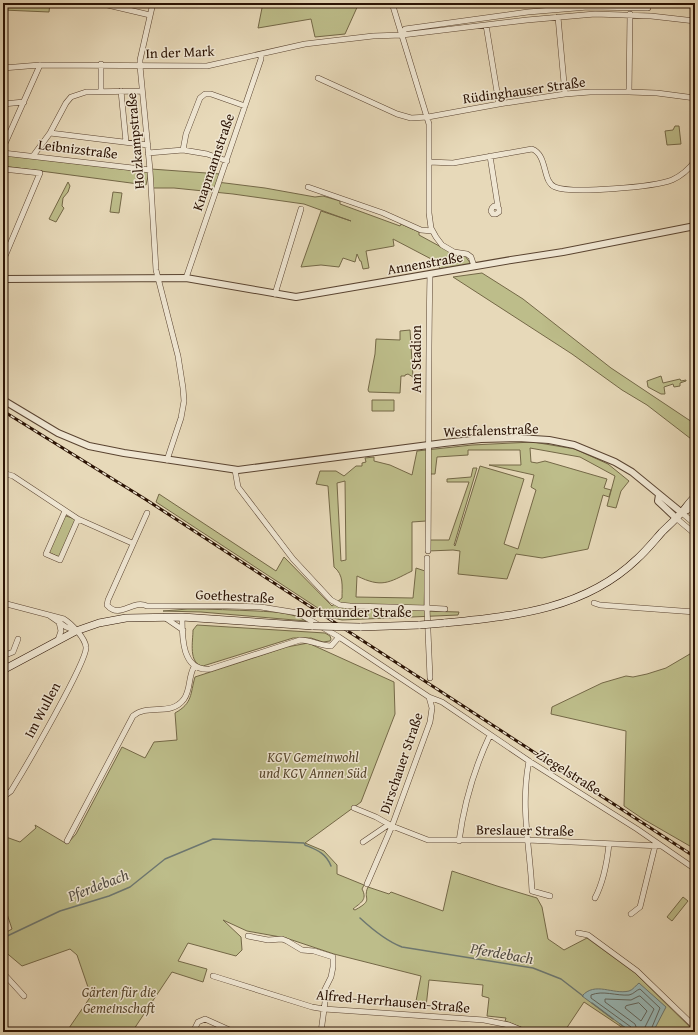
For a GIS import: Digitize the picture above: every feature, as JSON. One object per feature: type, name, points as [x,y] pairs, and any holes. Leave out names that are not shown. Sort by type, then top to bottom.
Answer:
[{"type":"main road","name":"Dortmunder Straße","points":[[682,513],[688,503],[695,497]]},
{"type":"main road","name":"Dortmunder Straße","points":[[3,670],[76,631],[113,620],[132,617],[182,617],[313,626],[360,626],[444,623],[509,616],[534,611],[555,606],[598,588],[625,570],[676,518],[695,506]]},
{"type":"street","points":[[99,3],[150,16]]},
{"type":"street","name":"Holzkampstraße","points":[[153,3],[140,60],[140,66],[150,170],[156,270],[178,356],[183,388],[182,411],[176,436],[167,460]]},
{"type":"street","points":[[392,3],[428,117],[429,213],[432,231],[446,248],[454,252],[465,253],[469,256],[472,259],[474,266]]},
{"type":"street","name":"In der Mark","points":[[606,6],[626,11],[630,14]]},
{"type":"street","name":"In der Mark","points":[[402,35],[405,28],[528,12],[606,6],[648,8]]},
{"type":"street","name":"In der Mark","points":[[3,68],[40,65],[101,64],[140,66],[207,66],[305,44],[595,14],[630,14],[695,21]]},
{"type":"street","points":[[629,92],[630,14]]},
{"type":"street","points":[[558,17],[564,94]]},
{"type":"street","points":[[486,25],[499,104]]},
{"type":"street","name":"Knapmannstraße","points":[[186,278],[261,59],[260,54]]},
{"type":"street","points":[[101,64],[102,91]]},
{"type":"street","points":[[3,148],[40,65]]},
{"type":"street","name":"Rüdinghauser Straße","points":[[318,78],[406,117],[414,118],[428,117],[564,94],[590,92],[629,92],[695,98]]},
{"type":"street","points":[[121,91],[126,142]]},
{"type":"street","points":[[32,156],[50,133],[66,103],[71,97],[86,92],[142,91]]},
{"type":"street","points":[[183,150],[189,125],[200,98],[203,95],[211,94],[245,106]]},
{"type":"street","points":[[3,104],[24,102]]},
{"type":"street","points":[[50,133],[148,145]]},
{"type":"street","points":[[429,162],[453,162],[532,149],[538,153],[549,182],[554,187],[585,189],[628,187],[668,182],[683,174],[695,161]]},
{"type":"street","points":[[148,154],[183,150],[207,154],[227,161]]},
{"type":"street","name":"Leibnizstraße","points":[[3,153],[150,170]]},
{"type":"street","points":[[490,156],[498,207]]},
{"type":"street","points":[[3,169],[40,174],[3,261]]},
{"type":"street","points":[[308,188],[383,214],[422,230],[432,231]]},
{"type":"street","points":[[275,294],[301,209]]},
{"type":"street","name":"Annenstraße","points":[[3,279],[186,278],[296,297],[563,252],[695,226]]},
{"type":"street","name":"Am Stadion","points":[[429,445],[428,318],[430,274]]},
{"type":"street","points":[[3,400],[55,432],[75,441],[105,450],[167,460]]},
{"type":"street","name":"Westfalenstraße","points":[[167,460],[242,470],[481,439],[538,439],[562,442],[585,449],[615,462],[632,472],[659,496],[663,496],[695,524]]},
{"type":"street","name":"Westfalenstraße","points":[[428,551],[429,445]]},
{"type":"street","points":[[235,470],[238,487],[293,559],[331,600],[338,604],[350,606],[428,610],[445,608]]},
{"type":"street","points":[[3,472],[12,476],[78,519],[132,543]]},
{"type":"street","name":"Westfalenstraße","points":[[659,496],[658,501],[695,534]]},
{"type":"street","points":[[65,511],[46,554],[60,560],[78,519]]},
{"type":"street","name":"Goethestraße","points":[[147,513],[135,541],[132,543],[108,600],[110,609],[131,608],[135,604],[142,604],[147,606],[227,606],[292,611],[310,619],[339,637]]},
{"type":"street","points":[[427,558],[430,678]]},
{"type":"street","points":[[594,603],[600,605],[695,612]]},
{"type":"street","points":[[3,604],[64,619],[71,623],[76,631]]},
{"type":"street","points":[[48,615],[66,627],[76,631]]},
{"type":"street","points":[[163,617],[182,630]]},
{"type":"street","name":"Goethestraße","points":[[182,617],[182,630],[186,654],[190,663],[194,666]]},
{"type":"street","points":[[58,621],[61,631],[58,640]]},
{"type":"street","name":"Im Wullen","points":[[3,797],[10,791],[24,770],[83,660],[86,647],[82,638],[76,631]]},
{"type":"street","points":[[67,841],[133,716],[143,711],[170,709],[179,704],[186,695],[194,666],[199,669],[210,669],[300,640],[308,640],[331,646],[339,637]]},
{"type":"street","name":"Dirschauer Straße","points":[[339,637],[429,697],[432,708],[430,722],[367,884]]},
{"type":"street","points":[[3,656],[13,652],[18,639]]},
{"type":"street","name":"Ziegelstraße","points":[[429,697],[442,702],[529,762],[620,818],[695,869]]},
{"type":"street","points":[[459,841],[461,820],[469,786],[490,735]]},
{"type":"street","points":[[529,762],[525,794],[527,840],[532,891],[550,896]]},
{"type":"street","name":"Dirschauer Straße","points":[[354,808],[390,825]]},
{"type":"street","name":"Dirschauer Straße","points":[[363,842],[390,825]]},
{"type":"street","name":"Breslauer Straße","points":[[390,825],[426,840],[527,840],[662,846]]},
{"type":"street","points":[[595,898],[601,888],[609,844]]},
{"type":"street","points":[[631,914],[640,907],[655,846]]},
{"type":"street","points":[[578,933],[588,935],[637,971],[695,1027]]},
{"type":"street","points":[[248,936],[268,940],[282,939],[302,950],[314,951],[333,957],[334,967],[324,991],[324,1009],[321,1032]]},
{"type":"street","points":[[3,973],[24,996]]},
{"type":"street","name":"Alfred-Herrhausen-Straße","points":[[213,976],[312,1007],[484,1020],[509,1025],[526,1032]]},
{"type":"street","points":[[193,1032],[198,1022],[205,1019],[234,1032]]},
{"type":"green space","points":[[3,3],[50,3],[49,12],[3,10]]},
{"type":"green space","points":[[263,3],[359,3],[345,34],[315,37],[311,19],[258,28]]},
{"type":"green space","points":[[675,126],[679,126],[681,144],[667,145],[665,131],[673,130]]},
{"type":"green space","points":[[3,155],[149,172],[146,185],[3,166]]},
{"type":"green space","points":[[151,169],[220,174],[217,182],[265,188],[315,197],[323,196],[340,201],[340,204],[400,226],[401,224],[419,232],[419,235],[454,254],[465,256],[471,264],[441,270],[435,261],[393,239],[394,246],[366,251],[369,268],[363,269],[357,254],[355,262],[343,258],[339,267],[321,265],[301,267],[321,211],[351,221],[304,204],[233,194],[174,188],[153,188]]},
{"type":"green space","points":[[68,182],[70,186],[68,192],[63,198],[62,206],[64,208],[56,222],[49,219]]},
{"type":"green space","points":[[113,192],[122,193],[119,213],[110,212]]},
{"type":"green space","points":[[482,273],[523,299],[611,368],[695,424],[695,442],[647,405],[622,390],[572,354],[453,277]]},
{"type":"green space","points":[[410,330],[413,377],[408,374],[401,376],[400,393],[369,392],[368,390],[375,354],[376,339],[400,340],[400,331]]},
{"type":"green space","points":[[661,376],[663,383],[680,379],[681,381],[686,381],[680,383],[680,386],[674,387],[673,384],[664,387],[665,394],[661,394],[648,387],[647,381]]},
{"type":"green space","points":[[372,400],[394,400],[394,411],[372,411]]},
{"type":"green space","points":[[533,442],[575,449],[608,464],[629,481],[621,491],[616,508],[607,506],[615,476],[580,457],[530,448],[531,462],[537,463],[545,461],[607,479],[604,488],[611,490],[609,497],[603,495],[588,549],[542,558],[516,554],[507,579],[458,574],[460,551],[428,551],[428,540],[449,540],[469,482],[447,482],[447,479],[471,477],[473,468],[477,468],[454,545],[455,546],[480,466],[524,479],[504,544],[518,549],[536,490],[531,487],[534,475],[489,465],[521,465],[520,450],[468,450],[468,455],[437,457],[435,474],[427,474],[426,521],[412,522],[412,571],[397,579],[379,583],[357,576],[356,597],[413,598],[416,568],[425,571],[424,611],[459,612],[458,615],[342,620],[333,618],[156,502],[159,494],[276,571],[284,557],[332,606],[342,598],[342,581],[334,567],[328,486],[316,484],[320,471],[336,471],[344,476],[356,466],[362,466],[362,463],[366,462],[365,458],[374,457],[374,461],[390,465],[412,475],[417,451],[472,445]],"holes":[[[345,481],[346,560],[341,561],[337,483]]]},
{"type":"green space","points":[[66,516],[75,519],[76,522],[61,556],[59,557],[50,553],[49,550],[64,517]]},
{"type":"green space","points":[[188,609],[276,612],[288,614],[306,621],[201,612],[163,611]]},
{"type":"green space","points":[[197,625],[325,633],[330,636],[331,639],[330,641],[323,642],[311,638],[293,638],[203,666],[195,661],[192,651],[193,630]]},
{"type":"green space","points":[[308,643],[394,682],[395,714],[361,802],[305,843],[324,851],[337,865],[337,874],[364,885],[362,889],[364,899],[353,909],[355,910],[365,904],[368,887],[389,894],[391,892],[443,911],[452,871],[537,898],[542,907],[548,939],[564,950],[587,938],[635,973],[695,1032],[629,1032],[584,1002],[564,1032],[533,1032],[505,1021],[506,1018],[487,1016],[489,998],[482,996],[483,985],[429,980],[426,1007],[415,1006],[421,976],[334,954],[286,938],[247,931],[223,920],[241,937],[242,950],[236,956],[188,943],[178,961],[207,969],[203,982],[172,972],[132,1032],[71,1032],[69,1028],[91,996],[77,955],[70,949],[22,966],[3,950],[3,934],[12,929],[3,902],[3,836],[20,842],[36,828],[35,825],[67,844],[76,834],[122,747],[145,758],[154,742],[177,740],[175,713],[188,702],[195,677],[287,647]]},
{"type":"green space","points":[[695,651],[695,849],[643,819],[624,806],[626,731],[551,714],[552,707],[602,683],[626,676],[633,677],[647,674],[666,668]]},
{"type":"green space","points":[[683,897],[688,901],[672,921],[667,917]]},
{"type":"water","points":[[639,983],[666,1007],[653,1032],[631,1032],[582,996],[593,989],[623,992],[629,991]]},
{"type":"waterway","name":"Pferdebach","points":[[3,938],[60,911],[109,896],[130,887],[165,859],[213,839],[304,843],[305,845],[324,855],[331,866]]},
{"type":"waterway","name":"Pferdebach","points":[[360,918],[380,935],[402,947],[533,968],[561,979],[583,996]]},
{"type":"waterway","name":"Pferdebach","points":[[592,1003],[613,1019]]},
{"type":"waterway","name":"Pferdebach","points":[[620,1024],[631,1032]]},
{"type":"railway","points":[[3,411],[145,499],[695,857]]},
{"type":"park label","name":"KGV Gemeinwohl und KGV Annen Süd","points":[[313,766]]},
{"type":"park label","name":"Gärten für die Gemeinschaft","points":[[119,1000]]}]
